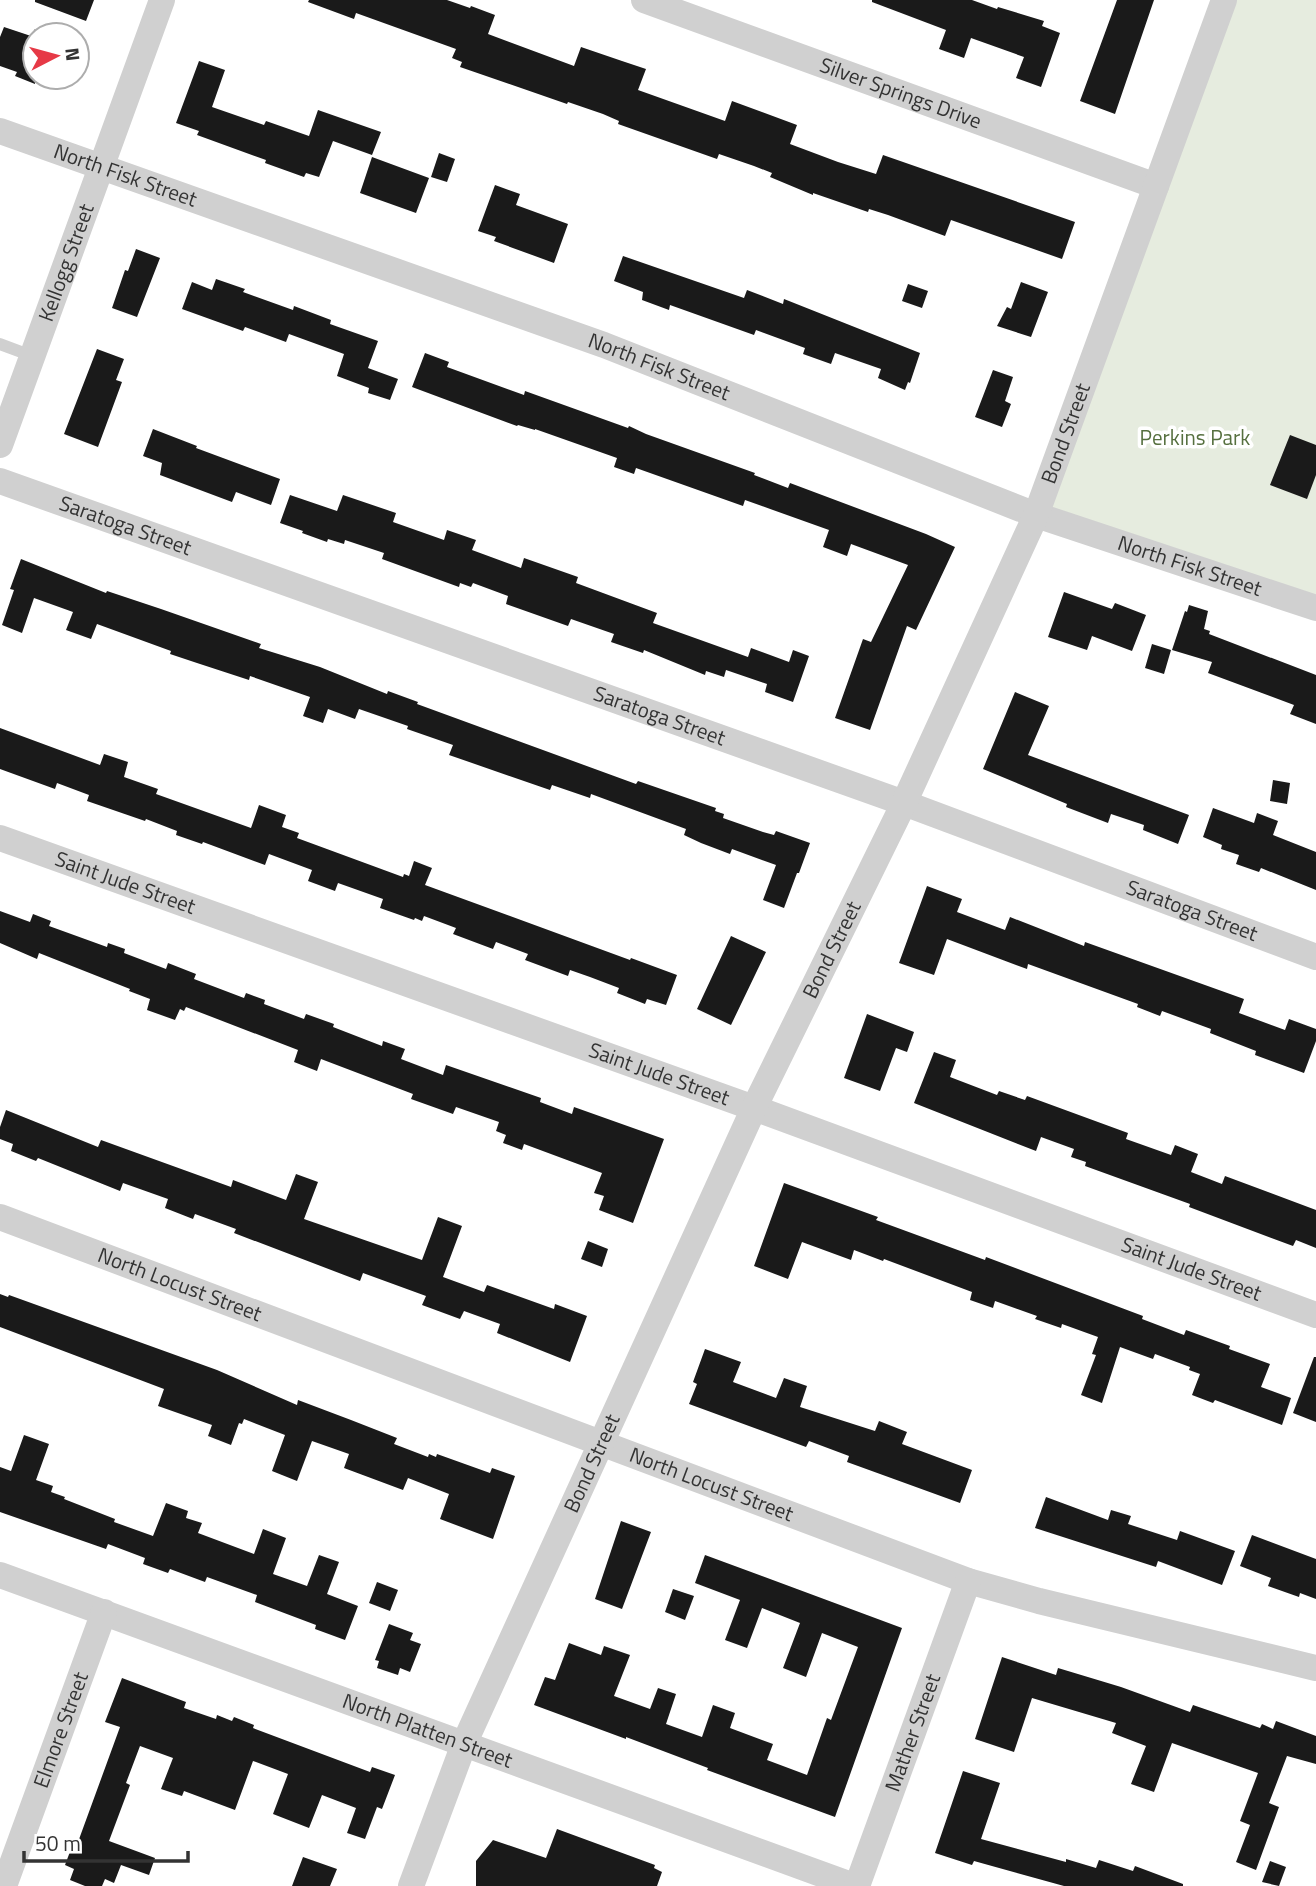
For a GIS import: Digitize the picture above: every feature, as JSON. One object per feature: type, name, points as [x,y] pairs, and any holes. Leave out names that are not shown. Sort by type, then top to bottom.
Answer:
[{"type":"street","name":"Kellogg Street","points":[[0,445],[162,0]]},
{"type":"street","name":"Silver Springs Drive","points":[[644,0],[1156,186]]},
{"type":"street","name":"Bond Street","points":[[411,1886],[464,1744],[754,1108],[904,803],[1037,516],[1224,0]]},
{"type":"street","name":"North Fisk Street","points":[[0,131],[604,345],[1037,516],[1316,608]]},
{"type":"street","name":"Saratoga Street","points":[[0,481],[904,803],[1316,957]]},
{"type":"street","name":"Saint Jude Street","points":[[0,838],[754,1108],[1316,1315]]},
{"type":"street","name":"North Locust Street","points":[[0,1217],[968,1581],[1039,1601],[1316,1668]]},
{"type":"street","name":"North Platten Street","points":[[0,1575],[856,1886]]},
{"type":"street","name":"Mather Street","points":[[856,1886],[968,1581]]},
{"type":"street","name":"Elmore Street","points":[[4,1886],[104,1612]]},
{"type":"lane","points":[[0,344],[33,356]]},
{"type":"green space","name":"Perkins Park","points":[[1225,0],[1316,0],[1316,609],[1036,515]]},
{"type":"building","points":[[35,0],[94,0],[86,21]]},
{"type":"building","points":[[447,0],[470,8],[471,6],[495,15],[488,34],[574,66],[581,47],[646,69],[638,90],[725,121],[732,101],[797,125],[790,144],[838,162],[876,174],[883,155],[1075,222],[1062,259],[951,220],[945,236],[869,209],[868,212],[813,195],[770,177],[772,173],[754,166],[719,154],[717,159],[618,124],[619,121],[603,114],[460,67],[462,62],[452,58],[456,49],[356,13],[354,19],[308,2]]},
{"type":"building","points":[[872,0],[972,0],[1044,21],[1042,26],[1060,33],[1041,87],[1016,78],[1024,57],[971,38],[964,58],[939,49],[946,30]]},
{"type":"building","points":[[1117,0],[1154,0],[1115,114],[1080,101]]},
{"type":"building","points":[[4,27],[21,33],[21,78],[15,76],[17,72],[0,66],[0,37]]},
{"type":"building","points":[[199,61],[225,70],[212,107],[264,125],[266,121],[309,136],[318,110],[381,132],[372,155],[333,141],[319,177],[306,173],[304,177],[197,135],[199,131],[176,123]]},
{"type":"building","points":[[439,153],[455,159],[447,182],[431,177]]},
{"type":"building","points":[[372,157],[429,178],[416,213],[360,193]]},
{"type":"building","points":[[495,185],[520,194],[516,205],[568,224],[554,263],[494,241],[496,237],[478,231]]},
{"type":"building","points":[[136,249],[160,258],[137,317],[112,308],[125,270],[128,271]]},
{"type":"building","points":[[623,256],[744,298],[747,290],[783,304],[784,299],[920,353],[910,383],[908,382],[905,390],[878,378],[881,369],[835,353],[831,364],[803,354],[805,348],[756,330],[754,335],[670,305],[669,310],[642,300],[643,292],[614,281]]},
{"type":"building","points":[[216,279],[293,310],[294,306],[331,320],[330,324],[378,341],[368,368],[398,379],[390,400],[368,393],[369,388],[337,376],[344,354],[289,334],[286,342],[245,327],[243,331],[182,309],[192,282],[212,290]]},
{"type":"building","points":[[1021,282],[1048,292],[1031,337],[997,326],[1007,307],[1011,309]]},
{"type":"building","points":[[908,284],[928,291],[922,308],[902,301]]},
{"type":"building","points":[[97,349],[124,359],[116,380],[122,382],[98,447],[64,434]]},
{"type":"building","points":[[425,353],[449,362],[447,367],[524,395],[525,391],[628,428],[629,426],[788,488],[790,483],[955,547],[916,630],[907,626],[870,730],[835,718],[863,639],[871,642],[908,565],[851,544],[847,556],[823,547],[829,530],[745,500],[743,506],[636,468],[634,474],[614,467],[617,458],[535,429],[517,426],[412,387]]},
{"type":"building","points":[[993,370],[1013,377],[1005,401],[1011,404],[1002,427],[975,417]]},
{"type":"building","points":[[153,429],[280,479],[271,505],[236,492],[232,502],[160,475],[162,463],[143,456]]},
{"type":"building","points":[[1290,435],[1316,445],[1316,475],[1307,499],[1270,485]]},
{"type":"building","points":[[290,495],[337,511],[343,495],[396,513],[393,522],[444,540],[447,530],[476,540],[472,550],[521,568],[524,558],[578,577],[576,583],[657,613],[653,623],[748,657],[751,648],[789,662],[793,650],[809,656],[793,702],[765,692],[767,684],[726,670],[724,677],[706,671],[705,675],[644,650],[643,653],[611,642],[614,634],[571,619],[568,626],[506,604],[508,596],[473,583],[471,587],[460,583],[459,587],[382,559],[384,553],[345,540],[344,544],[328,539],[327,542],[302,533],[303,531],[280,523]]},
{"type":"building","points":[[21,559],[106,593],[107,591],[261,644],[259,648],[320,667],[387,694],[388,691],[636,784],[638,781],[716,808],[715,811],[724,814],[723,818],[763,832],[774,835],[776,831],[810,843],[784,908],[763,900],[776,865],[732,849],[730,854],[701,843],[684,835],[686,829],[591,794],[590,798],[552,785],[550,790],[449,755],[453,745],[407,729],[408,726],[359,709],[355,719],[328,709],[323,723],[303,716],[310,697],[250,676],[249,680],[170,654],[171,651],[97,624],[91,639],[66,630],[73,612],[34,598],[22,633],[2,625],[14,590],[10,589]]},
{"type":"building","points":[[1064,592],[1112,609],[1115,603],[1146,615],[1132,651],[1092,636],[1087,650],[1048,637]]},
{"type":"building","points":[[1189,605],[1208,611],[1204,629],[1210,631],[1209,634],[1316,675],[1316,724],[1290,714],[1294,705],[1208,673],[1212,662],[1172,650]]},
{"type":"building","points":[[1152,644],[1171,650],[1164,674],[1145,668]]},
{"type":"building","points":[[1015,692],[1049,706],[1028,755],[1189,815],[1178,844],[1143,830],[1144,825],[1111,814],[1108,823],[1066,807],[1067,804],[983,769]]},
{"type":"building","points":[[0,728],[100,765],[104,754],[128,762],[124,777],[158,789],[156,794],[251,828],[259,805],[286,815],[282,827],[299,833],[297,838],[403,877],[404,874],[409,876],[414,861],[432,868],[425,885],[677,975],[666,1005],[647,999],[645,1004],[617,993],[619,988],[570,970],[568,976],[525,960],[528,954],[496,942],[493,949],[453,934],[456,928],[424,916],[422,921],[415,918],[414,920],[380,908],[383,899],[338,883],[335,891],[308,881],[312,870],[269,854],[265,865],[176,835],[177,831],[146,819],[145,821],[87,801],[89,795],[57,783],[55,789],[0,769]]},
{"type":"building","points":[[1273,780],[1290,783],[1287,804],[1270,801]]},
{"type":"building","points":[[1213,808],[1254,823],[1257,813],[1278,821],[1273,835],[1316,852],[1316,890],[1261,868],[1259,872],[1236,864],[1239,855],[1221,849],[1222,845],[1203,837]]},
{"type":"building","points":[[927,886],[962,899],[957,912],[1005,930],[1010,917],[1084,946],[1085,942],[1244,999],[1239,1013],[1285,1030],[1289,1019],[1316,1029],[1316,1041],[1304,1073],[1255,1055],[1256,1051],[1210,1033],[1211,1029],[1162,1011],[1160,1016],[1137,1007],[1138,1004],[1028,964],[1027,969],[947,939],[934,975],[899,963]]},
{"type":"building","points":[[0,911],[30,922],[33,914],[51,921],[49,926],[107,947],[108,943],[125,949],[124,953],[166,969],[168,963],[196,974],[194,979],[244,998],[246,993],[265,1000],[264,1004],[304,1019],[306,1014],[382,1046],[383,1041],[405,1049],[401,1059],[443,1075],[446,1065],[541,1098],[540,1102],[572,1114],[574,1107],[664,1139],[633,1223],[599,1210],[604,1196],[594,1193],[602,1173],[524,1144],[522,1150],[503,1143],[506,1135],[496,1131],[499,1122],[456,1107],[453,1114],[411,1099],[413,1094],[321,1059],[317,1071],[294,1062],[298,1050],[186,1007],[184,1011],[180,1009],[175,1020],[147,1010],[150,999],[129,991],[130,989],[39,953],[37,959],[0,943]]},
{"type":"building","points":[[731,936],[766,952],[731,1025],[697,1009]]},
{"type":"building","points":[[867,1014],[914,1032],[907,1052],[896,1048],[880,1091],[844,1078]]},
{"type":"building","points":[[934,1052],[956,1060],[950,1077],[997,1095],[999,1091],[1025,1100],[1027,1096],[1128,1133],[1126,1139],[1171,1155],[1175,1145],[1198,1154],[1191,1172],[1222,1184],[1225,1176],[1316,1210],[1316,1248],[1296,1240],[1293,1246],[1189,1207],[1190,1204],[1085,1166],[1086,1162],[1071,1157],[1074,1149],[1041,1137],[1036,1151],[914,1103]]},
{"type":"building","points":[[6,1110],[98,1147],[101,1140],[231,1187],[233,1180],[286,1200],[296,1174],[318,1182],[304,1219],[422,1260],[438,1217],[462,1226],[443,1277],[484,1292],[487,1285],[554,1309],[555,1304],[587,1316],[570,1362],[497,1333],[500,1324],[464,1311],[460,1319],[422,1305],[426,1296],[363,1273],[360,1281],[234,1233],[236,1229],[195,1214],[193,1219],[165,1208],[168,1199],[123,1183],[120,1191],[38,1158],[36,1161],[11,1151],[13,1144],[0,1139],[0,1127]]},
{"type":"building","points":[[784,1183],[878,1217],[876,1220],[985,1260],[986,1257],[1143,1316],[1142,1319],[1184,1335],[1186,1330],[1230,1346],[1229,1349],[1270,1364],[1261,1387],[1291,1398],[1282,1425],[1215,1400],[1213,1403],[1192,1395],[1200,1374],[1189,1370],[1190,1367],[1155,1354],[1153,1359],[1120,1347],[1102,1403],[1081,1395],[1096,1355],[1092,1354],[1098,1337],[1062,1324],[1061,1328],[1035,1319],[1037,1316],[995,1301],[993,1308],[970,1300],[972,1292],[884,1259],[883,1261],[854,1250],[851,1260],[802,1242],[788,1279],[754,1266]]},
{"type":"building","points":[[588,1241],[608,1249],[602,1267],[581,1259]]},
{"type":"building","points":[[0,1294],[217,1370],[297,1405],[298,1400],[351,1420],[397,1438],[394,1444],[428,1457],[429,1454],[436,1457],[437,1454],[490,1473],[492,1468],[515,1476],[493,1539],[440,1519],[449,1494],[408,1478],[403,1490],[344,1468],[349,1454],[312,1441],[297,1481],[272,1471],[285,1435],[244,1419],[242,1424],[239,1423],[231,1445],[208,1436],[212,1425],[158,1406],[164,1389],[0,1327]]},
{"type":"building","points":[[705,1349],[741,1362],[733,1382],[776,1398],[784,1378],[807,1386],[800,1407],[875,1431],[879,1421],[907,1432],[902,1444],[972,1470],[960,1503],[847,1462],[849,1456],[809,1441],[806,1447],[689,1404],[697,1384],[693,1382]]},
{"type":"building","points":[[1316,1357],[1316,1422],[1293,1413]]},
{"type":"building","points":[[24,1435],[49,1444],[36,1480],[53,1486],[51,1492],[65,1497],[64,1499],[115,1519],[114,1522],[153,1536],[166,1503],[188,1511],[186,1518],[202,1523],[198,1533],[254,1554],[263,1529],[286,1538],[273,1574],[307,1586],[319,1555],[339,1562],[327,1594],[358,1606],[345,1640],[315,1629],[316,1625],[255,1602],[257,1595],[207,1577],[205,1582],[170,1569],[168,1573],[143,1564],[145,1558],[108,1544],[106,1549],[0,1512],[0,1467],[11,1471]]},
{"type":"building","points":[[1046,1497],[1108,1520],[1111,1510],[1131,1516],[1128,1524],[1177,1540],[1180,1531],[1235,1551],[1222,1585],[1158,1561],[1156,1567],[1035,1528]]},
{"type":"building","points":[[621,1521],[651,1532],[622,1609],[595,1599]]},
{"type":"building","points":[[1252,1535],[1316,1559],[1316,1599],[1300,1593],[1299,1597],[1268,1586],[1271,1578],[1240,1566]]},
{"type":"building","points":[[705,1555],[902,1628],[835,1817],[534,1705],[545,1677],[555,1680],[569,1643],[601,1655],[604,1646],[630,1655],[614,1696],[650,1709],[658,1688],[676,1694],[666,1724],[702,1737],[713,1705],[735,1713],[730,1728],[773,1744],[767,1760],[807,1775],[827,1718],[831,1720],[858,1647],[822,1633],[806,1677],[783,1668],[800,1623],[762,1608],[747,1648],[725,1640],[740,1600],[695,1583]]},
{"type":"building","points":[[377,1582],[398,1590],[390,1611],[369,1603]]},
{"type":"building","points":[[673,1589],[694,1596],[685,1620],[665,1612]]},
{"type":"building","points":[[389,1624],[413,1633],[410,1640],[421,1644],[410,1672],[400,1668],[398,1675],[377,1668],[379,1661],[375,1660]]},
{"type":"building","points":[[1002,1657],[1056,1675],[1058,1668],[1190,1712],[1193,1705],[1260,1728],[1262,1724],[1273,1729],[1276,1721],[1316,1736],[1316,1764],[1287,1756],[1269,1803],[1279,1807],[1256,1870],[1236,1862],[1250,1825],[1240,1821],[1258,1773],[1172,1743],[1154,1792],[1131,1784],[1146,1746],[1112,1733],[1116,1723],[1032,1698],[1014,1752],[975,1739]]},
{"type":"building","points":[[122,1678],[186,1702],[184,1708],[216,1719],[217,1715],[232,1721],[234,1717],[254,1725],[253,1728],[370,1772],[372,1767],[395,1775],[382,1809],[377,1807],[365,1839],[347,1833],[356,1808],[322,1795],[309,1828],[273,1814],[288,1774],[253,1761],[235,1810],[184,1791],[182,1796],[161,1789],[173,1758],[140,1746],[126,1783],[130,1785],[109,1841],[155,1858],[149,1875],[121,1865],[114,1883],[105,1879],[102,1886],[85,1886],[70,1880],[74,1869],[65,1865],[74,1841],[78,1842],[120,1727],[105,1722]]},
{"type":"building","points":[[963,1771],[1000,1783],[981,1839],[1096,1868],[1099,1860],[1133,1871],[1135,1866],[1183,1886],[1064,1886],[974,1861],[972,1865],[935,1853]]},
{"type":"building","points":[[557,1829],[655,1865],[654,1868],[662,1872],[657,1886],[476,1886],[476,1861],[493,1840],[546,1858]]},
{"type":"building","points":[[303,1857],[337,1869],[330,1886],[292,1886]]},
{"type":"building","points":[[1270,1861],[1286,1867],[1279,1886],[1262,1882]]}]
